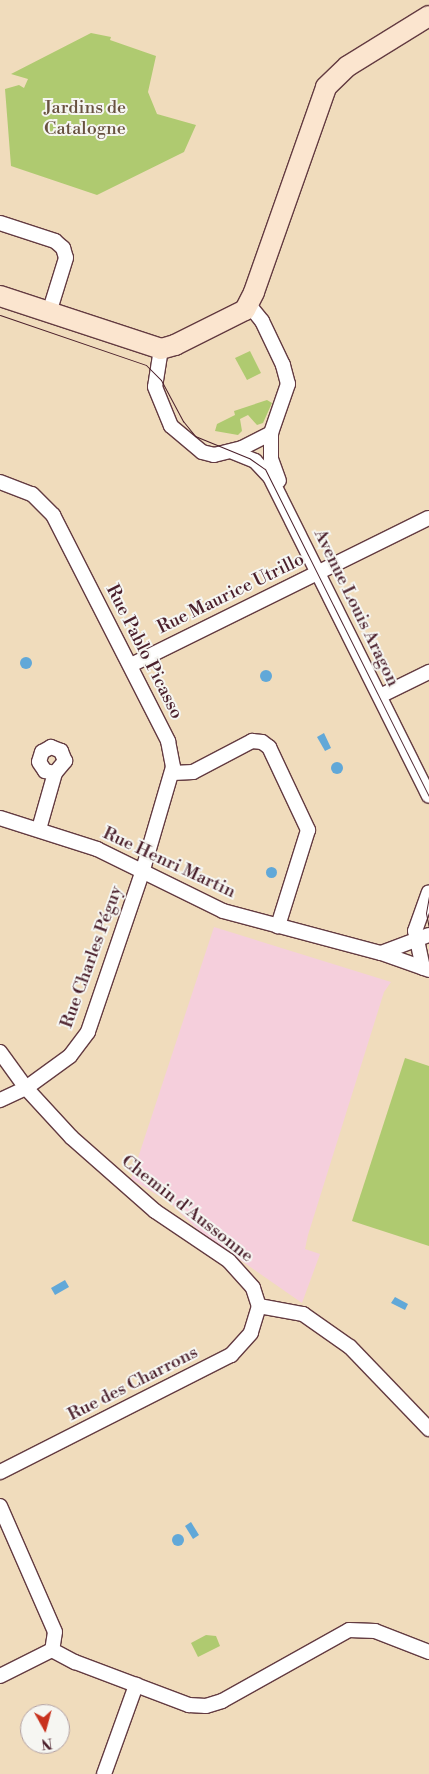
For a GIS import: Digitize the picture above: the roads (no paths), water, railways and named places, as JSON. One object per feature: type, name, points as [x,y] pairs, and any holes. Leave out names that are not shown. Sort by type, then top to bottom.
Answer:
[{"type":"street","points":[[0,296],[161,349],[192,337],[249,305],[326,88],[348,66],[429,16]]},
{"type":"street","points":[[0,223],[56,241],[63,248],[66,258],[49,313]]},
{"type":"street","points":[[161,349],[155,387],[171,426],[202,452],[214,455],[233,452],[270,433],[286,393],[287,376],[262,321],[249,305]]},
{"type":"street","name":"Avenue Louis Aragon","points":[[270,433],[271,459],[276,475],[429,796]]},
{"type":"street","name":"Avenue Louis Aragon","points":[[233,452],[255,461],[268,473],[321,570]]},
{"type":"street","name":"Rue Pablo Picasso","points":[[0,482],[32,494],[53,515],[168,741],[173,773],[142,873]]},
{"type":"street","name":"Rue Maurice Utrillo","points":[[130,665],[429,518]]},
{"type":"street","points":[[382,694],[429,672]]},
{"type":"street","name":"Avenue Louis Aragon","points":[[382,694],[429,782]]},
{"type":"street","points":[[173,773],[193,772],[252,741],[262,742],[269,748],[308,830],[278,926]]},
{"type":"street","points":[[39,829],[55,773]]},
{"type":"street","name":"Rue Henri Martin","points":[[0,818],[97,849],[142,873],[223,911],[381,952],[426,969]]},
{"type":"street","name":"Rue Charles Péguy","points":[[0,1100],[26,1088],[70,1056],[88,1032],[142,873]]},
{"type":"street","points":[[426,969],[416,942],[416,924],[429,892]]},
{"type":"street","points":[[381,952],[416,942],[429,935]]},
{"type":"street","name":"Chemin d'Aussonne","points":[[0,1052],[26,1088],[71,1138],[111,1175],[155,1211],[229,1261],[253,1288],[259,1306]]},
{"type":"street","points":[[259,1306],[303,1314],[350,1347],[429,1429]]},
{"type":"street","name":"Rue des Charrons","points":[[0,1472],[230,1355],[252,1333],[259,1306]]},
{"type":"street","points":[[0,1506],[55,1632],[52,1650]]},
{"type":"street","points":[[52,1650],[75,1662],[189,1705],[206,1706],[222,1701],[337,1634],[358,1628],[375,1631],[429,1652]]},
{"type":"street","points":[[0,1676],[52,1650]]},
{"type":"street","points":[[104,1774],[136,1685]]},
{"type":"water","points":[[24,657],[28,657],[32,663],[28,669],[24,669],[20,665],[20,661]]},
{"type":"water","points":[[264,670],[268,670],[272,676],[268,682],[264,682],[260,678],[260,674]]},
{"type":"water","points":[[324,733],[331,748],[325,751],[317,737]]},
{"type":"water","points":[[335,762],[339,762],[343,768],[339,774],[335,774],[331,770],[331,766]]},
{"type":"water","points":[[271,866],[277,872],[271,878],[265,872]]},
{"type":"water","points":[[65,1280],[69,1287],[55,1295],[51,1288]]},
{"type":"water","points":[[395,1297],[408,1304],[405,1310],[391,1303]]},
{"type":"water","points":[[191,1522],[199,1535],[193,1539],[185,1526]]},
{"type":"water","points":[[176,1534],[180,1534],[184,1540],[180,1546],[176,1546],[172,1542],[172,1538]]},
{"type":"tram line","points":[[0,315],[146,365],[161,380],[183,421],[195,436],[249,458],[265,469],[429,796]]},
{"type":"tram line","points":[[429,896],[426,913],[429,929]]},
{"type":"park label","name":"Jardins de Catalogne","points":[[85,119]]}]
